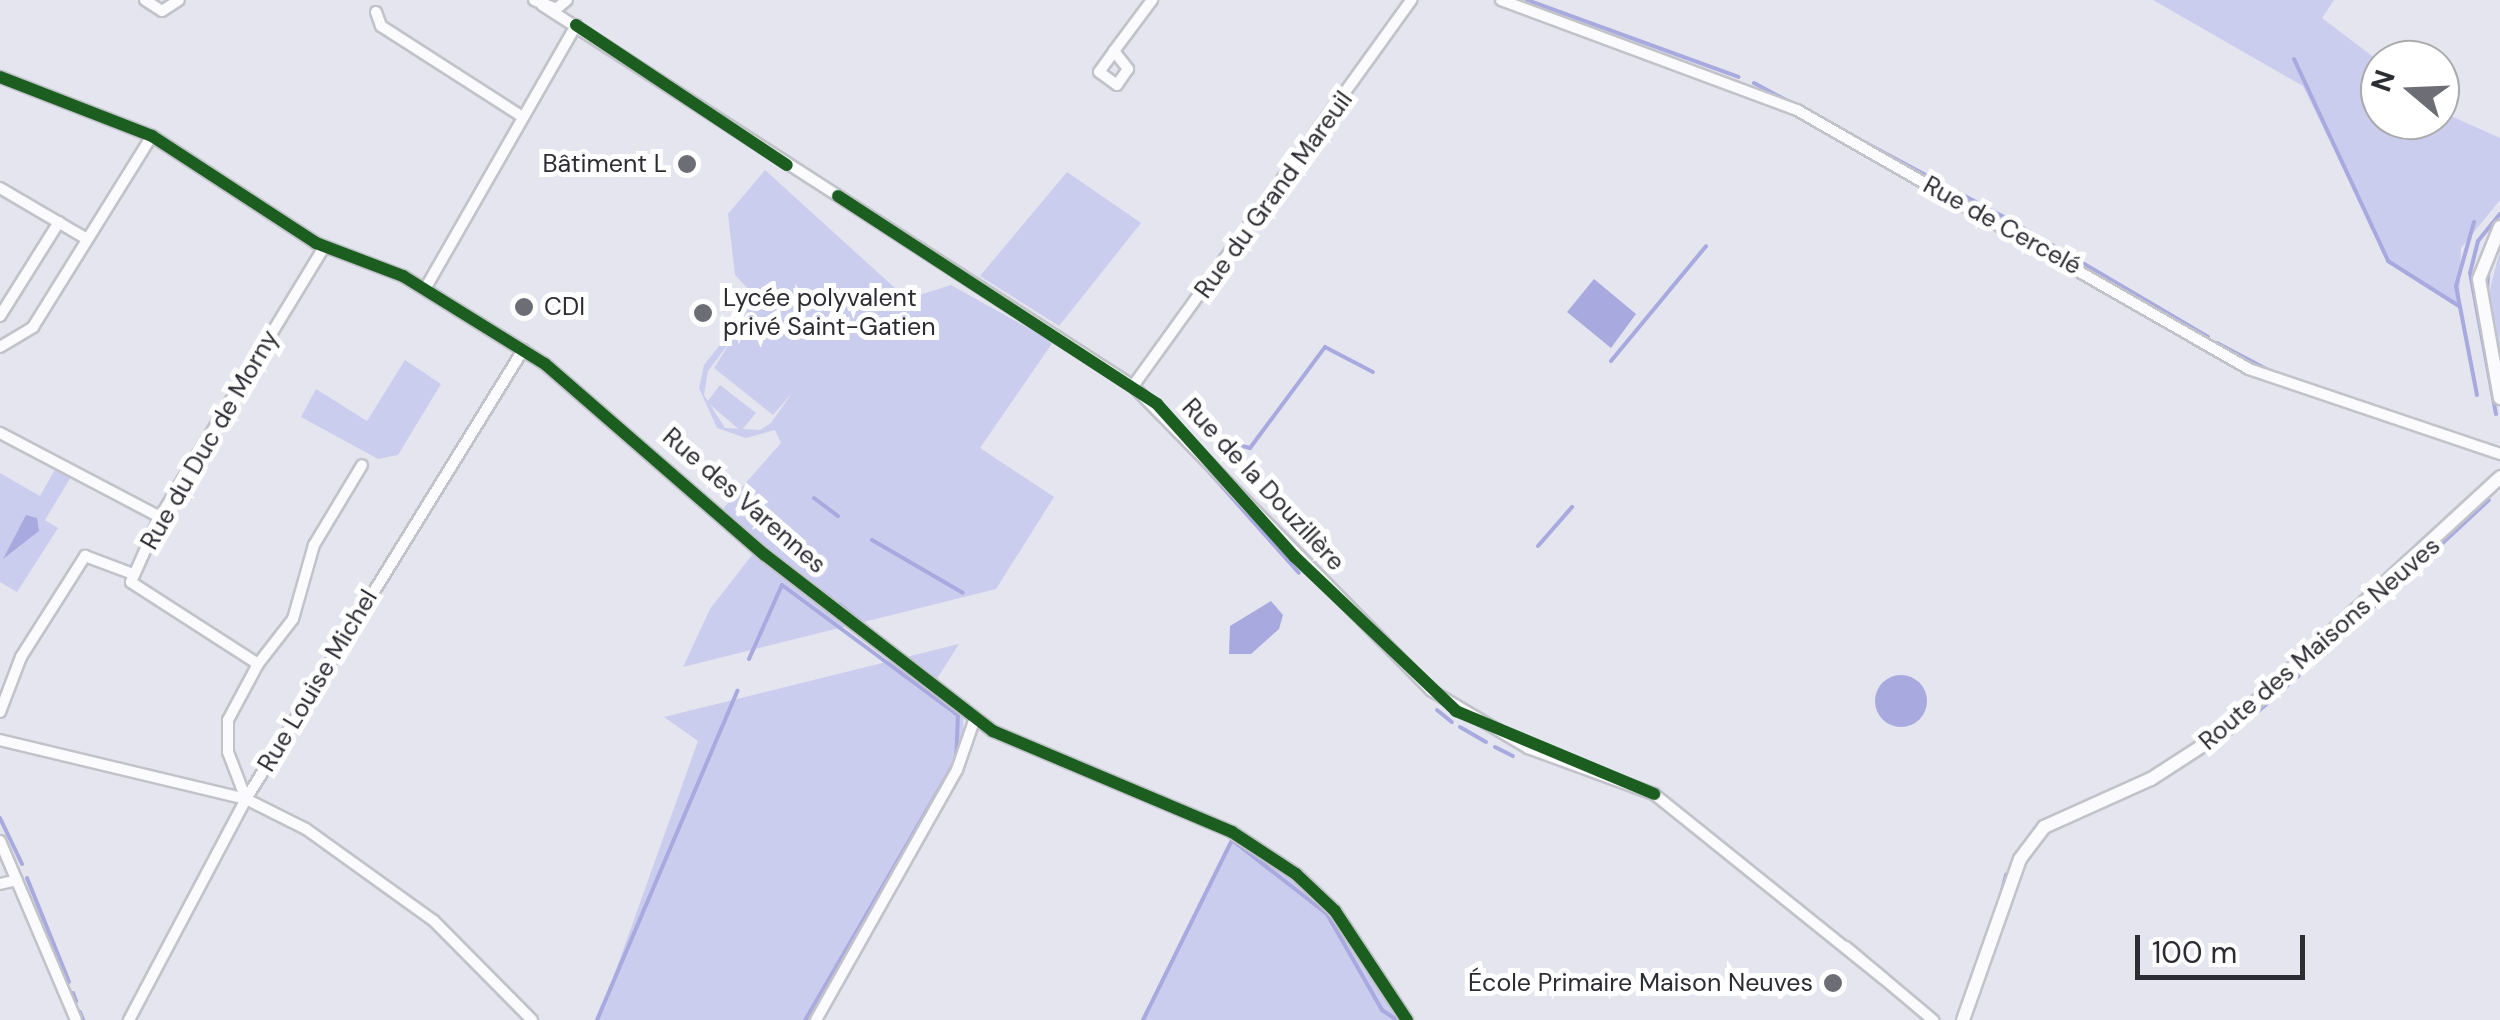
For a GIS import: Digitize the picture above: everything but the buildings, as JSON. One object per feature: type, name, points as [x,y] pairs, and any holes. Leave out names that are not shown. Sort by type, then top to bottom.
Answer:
[{"type":"street","points":[[145,0],[162,11],[178,0]]},
{"type":"street","points":[[1114,51],[1152,0]]},
{"type":"street","name":"Rue du Grand Mareuil","points":[[1133,386],[1410,0]]},
{"type":"street","name":"Rue de Cercelé","points":[[1501,0],[1797,110],[2249,370],[2500,454]]},
{"type":"street","points":[[538,2],[565,3]]},
{"type":"street","name":"Rue de la Douzillère","points":[[538,2],[1133,386],[1432,692],[1528,748],[1654,794],[1932,1020]]},
{"type":"street","name":"Rue de la Douzillère","points":[[565,3],[576,25]]},
{"type":"street","points":[[376,12],[381,26],[521,116]]},
{"type":"street","points":[[424,288],[576,25]]},
{"type":"street","name":"Rue des Varennes","points":[[0,77],[152,136],[324,247],[424,288],[523,350],[975,718],[1280,863],[1334,911],[1407,1020]]},
{"type":"street","points":[[0,347],[28,334],[152,136]]},
{"type":"street","points":[[0,188],[87,239]]},
{"type":"street","points":[[0,316],[58,222]]},
{"type":"street","points":[[2500,227],[2480,279],[2500,398]]},
{"type":"street","name":"Rue du Duc de Morny","points":[[258,664],[134,592],[134,574],[160,517],[324,247]]},
{"type":"street","name":"Rue Louise Michel","points":[[128,1020],[246,799],[523,350]]},
{"type":"street","points":[[0,444],[5,434],[160,517]]},
{"type":"street","points":[[246,799],[227,730],[258,664],[293,619],[314,545],[362,466]]},
{"type":"street","name":"Route des Maisons Neuves","points":[[1963,1020],[2020,859],[2044,827],[2151,778],[2222,733],[2500,476]]},
{"type":"street","points":[[0,712],[21,657],[85,556],[134,574]]},
{"type":"street","points":[[816,1020],[957,770],[975,718]]},
{"type":"street","points":[[0,740],[246,799],[383,880],[532,1020]]},
{"type":"street","points":[[0,841],[76,1020]]},
{"type":"street","points":[[0,884],[17,880]]},
{"type":"shaded area","points":[[2153,0],[2334,0],[2322,18],[2360,47],[2360,140],[2460,140],[2460,120],[2500,138],[2500,200],[2461,248],[2459,306],[2388,261],[2303,86]]},
{"type":"shaded area","points":[[765,170],[907,299],[951,285],[1053,342],[980,448],[1054,497],[996,589],[683,667],[710,609],[752,555],[744,530],[722,510],[781,443],[775,430],[746,438],[717,428],[699,388],[704,365],[757,298],[735,275],[728,214]],"holes":[[[733,338],[714,368],[773,415],[792,393],[771,423],[760,430],[725,428],[704,395],[708,371]]]},
{"type":"shaded area","points":[[1067,172],[1141,223],[1059,326],[980,276]]},
{"type":"shaded area","points":[[2500,250],[2500,376],[2488,297]]},
{"type":"shaded area","points":[[1594,279],[1636,314],[1611,348],[1567,312]]},
{"type":"shaded area","points":[[405,360],[441,384],[398,455],[378,459],[301,417],[316,389],[367,421]]},
{"type":"shaded area","points":[[720,385],[756,413],[741,431],[707,402]]},
{"type":"shaded area","points":[[57,466],[72,475],[45,520],[58,528],[17,592],[0,582],[0,473],[40,496]]},
{"type":"shaded area","points":[[26,515],[37,518],[39,531],[3,559]]},
{"type":"shaded area","points":[[1271,601],[1283,615],[1279,629],[1251,654],[1229,654],[1230,626]]},
{"type":"shaded area","points":[[959,644],[933,685],[963,709],[964,754],[814,1020],[598,1020],[698,741],[664,717]]},
{"type":"shaded area","points":[[1901,675],[1920,682],[1927,701],[1920,720],[1901,727],[1882,720],[1875,701],[1882,682]]},
{"type":"shaded area","points":[[1232,840],[1324,899],[1407,1020],[1144,1020]]},
{"type":"waterway","points":[[1527,0],[1738,77]]},
{"type":"waterway","points":[[2294,59],[2388,261],[2459,306]]},
{"type":"waterway","points":[[1754,83],[2004,217]]},
{"type":"waterway","points":[[2496,414],[2470,273],[2478,241],[2500,214]]},
{"type":"waterway","points":[[2013,222],[2208,337]]},
{"type":"waterway","points":[[2474,222],[2456,286],[2477,395]]},
{"type":"waterway","points":[[1611,361],[1706,246]]},
{"type":"waterway","points":[[2487,293],[2488,272]]},
{"type":"waterway","points":[[2217,343],[2270,371]]},
{"type":"waterway","points":[[1222,441],[1250,448],[1325,347],[1373,372]]},
{"type":"waterway","points":[[1193,454],[1299,573]]},
{"type":"waterway","points":[[814,498],[838,516]]},
{"type":"waterway","points":[[2335,643],[2489,500]]},
{"type":"waterway","points":[[1538,546],[1572,507]]},
{"type":"waterway","points":[[872,540],[963,593]]},
{"type":"waterway","points":[[802,578],[831,598]]},
{"type":"waterway","points":[[749,659],[782,585],[958,715],[956,760],[805,1020]]},
{"type":"waterway","points":[[839,604],[876,634]]},
{"type":"waterway","points":[[2246,722],[2330,648]]},
{"type":"waterway","points":[[597,1020],[737,691]]},
{"type":"waterway","points":[[1437,710],[1452,722]]},
{"type":"waterway","points":[[1460,727],[1486,742]]},
{"type":"waterway","points":[[1495,747],[1513,756]]},
{"type":"waterway","points":[[0,818],[22,864]]},
{"type":"waterway","points":[[1143,1020],[1232,840],[1327,914],[1382,1010],[1397,1020]]},
{"type":"waterway","points":[[2001,895],[2006,875]]},
{"type":"waterway","points":[[27,878],[69,982]]},
{"type":"waterway","points":[[73,993],[76,1001]]},
{"type":"waterway","points":[[80,1012],[83,1020]]},
{"type":"cycle path","points":[[576,25],[787,165]]},
{"type":"cycle path","points":[[0,77],[152,136],[316,243],[403,276],[545,364],[765,555],[993,731],[1232,832],[1296,874],[1335,911],[1407,1020]]},
{"type":"cycle path","points":[[838,196],[1157,404],[1295,557],[1456,711],[1654,794]]},
{"type":"place","name":"Bâtiment L","points":[[687,164]]},
{"type":"place","name":"CDI","points":[[524,307]]},
{"type":"place","name":"Lycée polyvalent privé Saint-Gatien","points":[[703,313]]},
{"type":"place","name":"École Primaire Maison Neuves","points":[[1833,983]]}]
